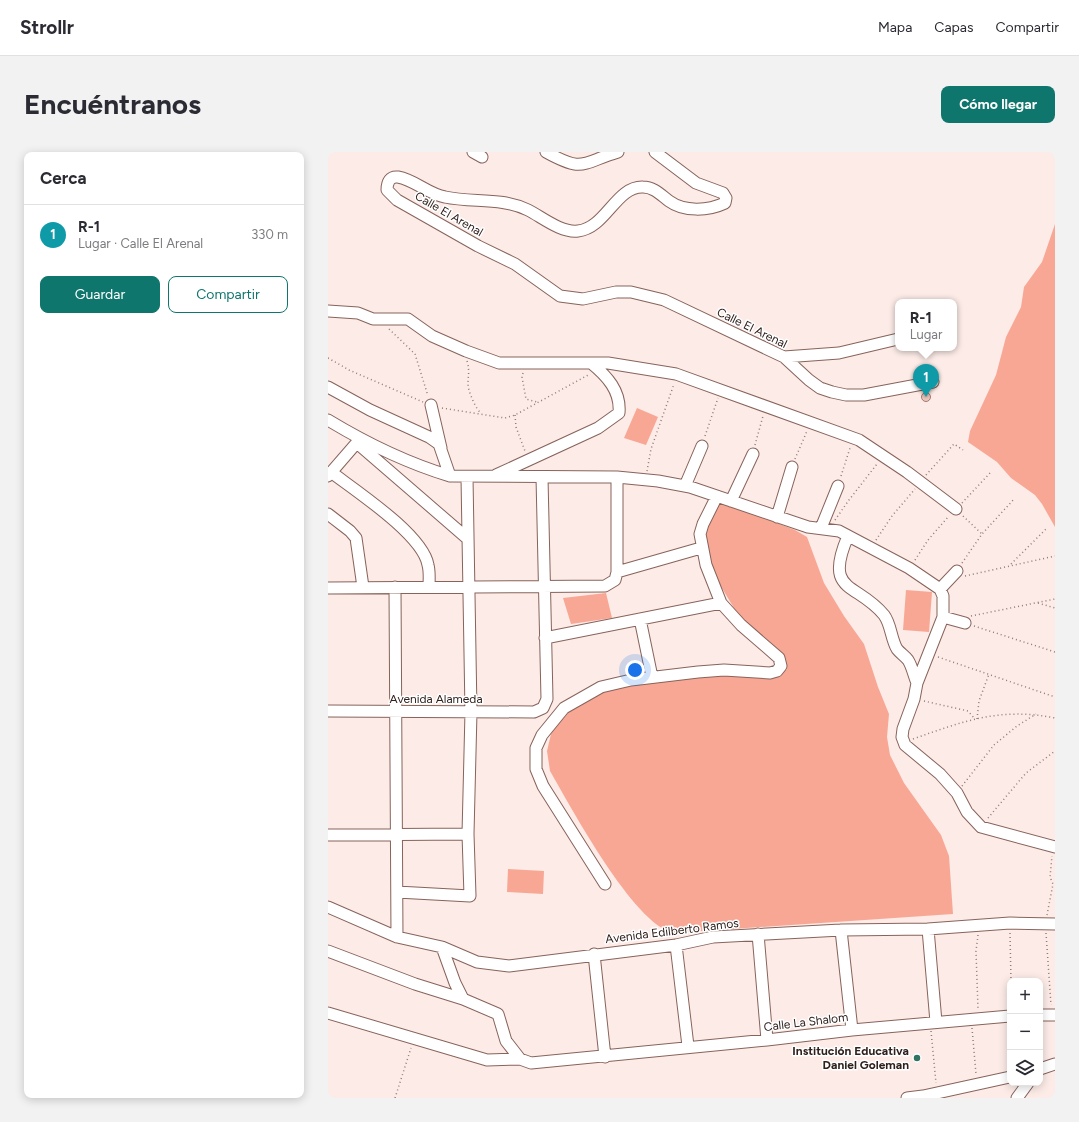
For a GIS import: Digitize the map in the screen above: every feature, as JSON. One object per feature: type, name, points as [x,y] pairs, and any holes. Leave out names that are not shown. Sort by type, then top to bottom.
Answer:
[{"type":"street","points":[[546,152],[576,165],[589,164],[618,152]]},
{"type":"street","name":"Calle El Arenal","points":[[655,152],[696,183],[723,193],[726,198],[724,203],[700,209],[687,208],[671,202],[648,187],[636,187],[624,194],[591,227],[577,232],[563,229],[530,211],[514,205],[482,199],[444,197],[398,176],[392,177],[389,180],[387,190],[398,200],[478,246],[515,264],[560,296],[583,299],[616,292],[645,294],[664,300],[784,357],[797,371],[820,388],[846,395],[864,395],[933,382]]},
{"type":"street","points":[[328,311],[358,313],[373,319],[408,319],[432,336],[463,350],[499,363],[527,362],[595,366],[608,363],[676,374],[853,438],[884,456],[956,509]]},
{"type":"street","points":[[784,357],[834,354],[895,341]]},
{"type":"street","points":[[492,477],[598,428],[619,413],[620,406],[614,387],[606,376],[595,366]]},
{"type":"street","points":[[328,386],[370,410],[429,437],[439,444],[442,451]]},
{"type":"street","points":[[431,405],[442,451],[450,476]]},
{"type":"street","points":[[328,420],[359,441],[468,539]]},
{"type":"street","points":[[359,441],[330,474],[404,529],[423,553],[428,565],[429,587]]},
{"type":"street","points":[[359,441],[428,469],[450,476],[617,477],[685,486],[808,527],[825,528],[848,536],[909,568],[940,589],[943,596],[943,617],[916,683],[914,699],[903,729],[904,742],[910,750],[940,774],[957,793],[967,812],[981,828],[1055,847]]},
{"type":"street","points":[[685,486],[702,446]]},
{"type":"street","points":[[731,501],[753,454]]},
{"type":"street","points":[[777,517],[792,467]]},
{"type":"street","points":[[397,892],[470,896],[468,834],[471,712],[467,477]]},
{"type":"street","points":[[542,477],[547,699],[543,708]]},
{"type":"street","points":[[328,588],[604,586],[614,580],[617,572],[617,477]]},
{"type":"street","points":[[825,528],[838,486]]},
{"type":"street","points":[[604,884],[543,786],[536,769],[536,748],[542,734],[564,708],[601,687],[630,680],[698,672],[724,670],[770,673],[777,671],[781,666],[779,658],[741,625],[721,603],[706,565],[701,548],[700,534],[703,524],[717,496]]},
{"type":"street","points":[[328,514],[350,530],[356,538],[363,588]]},
{"type":"street","points":[[848,536],[838,564],[840,575],[850,589],[885,616],[897,649],[908,661],[916,683]]},
{"type":"street","points":[[617,572],[701,548]]},
{"type":"street","points":[[940,589],[957,571]]},
{"type":"street","points":[[395,587],[397,937]]},
{"type":"street","points":[[545,638],[721,603]]},
{"type":"street","points":[[943,617],[965,623]]},
{"type":"street","points":[[640,619],[652,677]]},
{"type":"street","name":"Avenida Alameda","points":[[328,711],[534,712],[543,708],[550,710],[564,708]]},
{"type":"street","points":[[328,834],[468,834]]},
{"type":"street","name":"Avenida Edilberto Ramos","points":[[328,907],[397,937],[442,946],[477,962],[508,966],[594,954],[676,945],[713,937],[841,930],[928,929],[1010,923],[1055,924]]},
{"type":"street","points":[[928,929],[933,1022]]},
{"type":"street","points":[[841,930],[852,1030]]},
{"type":"street","points":[[758,934],[767,1040]]},
{"type":"street","points":[[676,945],[688,1046]]},
{"type":"street","points":[[442,946],[455,983],[463,999]]},
{"type":"street","points":[[328,951],[414,984],[463,999],[498,1014],[506,1041],[520,1059]]},
{"type":"street","points":[[594,954],[605,1057]]},
{"type":"street","name":"Calle La Shalom","points":[[328,1014],[487,1060],[520,1059],[531,1063],[605,1057],[688,1046],[767,1040],[933,1022],[975,1020],[1007,1016]]},
{"type":"street","points":[[1043,1015],[1055,1015]]},
{"type":"street","points":[[1043,1068],[1055,1064]]},
{"type":"street","points":[[906,1098],[937,1093],[1007,1078]]},
{"type":"street","points":[[1017,1098],[1026,1086]]},
{"type":"path","points":[[373,319],[391,330],[415,354],[431,405]]},
{"type":"path","points":[[463,350],[470,370],[468,390],[477,410],[483,414]]},
{"type":"path","points":[[328,358],[349,370],[431,405],[505,418],[538,402],[595,366]]},
{"type":"path","points":[[527,362],[522,377],[526,399],[538,402]]},
{"type":"path","points":[[645,480],[651,449],[672,392],[676,374]]},
{"type":"path","points":[[702,446],[721,391]]},
{"type":"path","points":[[753,454],[765,406]]},
{"type":"path","points":[[515,414],[516,427],[529,461]]},
{"type":"path","points":[[792,467],[810,422]]},
{"type":"path","points":[[838,486],[853,438]]},
{"type":"path","points":[[871,548],[892,516],[954,444],[963,450]]},
{"type":"path","points":[[825,528],[884,456]]},
{"type":"path","points":[[909,568],[928,540],[990,473]]},
{"type":"path","points":[[1015,498],[982,534],[957,571],[961,577],[1055,556]]},
{"type":"path","points":[[956,509],[982,534]]},
{"type":"path","points":[[1010,565],[1047,528]]},
{"type":"path","points":[[1055,599],[968,617],[965,623],[1055,652]]},
{"type":"path","points":[[1036,602],[1055,608]]},
{"type":"path","points":[[927,654],[1055,697]]},
{"type":"path","points":[[976,719],[979,701],[990,674]]},
{"type":"path","points":[[914,699],[968,711],[976,719]]},
{"type":"path","points":[[904,742],[976,719],[997,714],[1036,714],[1055,718]]},
{"type":"path","points":[[957,793],[994,745],[1011,730],[1036,714]]},
{"type":"path","points":[[981,828],[1026,773],[1055,751]]},
{"type":"path","points":[[1010,923],[1011,978]]},
{"type":"path","points":[[978,1084],[975,1020],[976,951],[979,925]]},
{"type":"path","points":[[933,1022],[937,1093]]},
{"type":"path","points":[[395,1098],[414,1038]]},
{"type":"shaded area","points":[[1055,224],[1055,527],[1035,495],[1011,478],[997,462],[968,442],[970,431],[996,375],[1006,337],[1021,307],[1024,287],[1042,262]]},
{"type":"shaded area","points":[[637,408],[658,417],[646,445],[624,438]]},
{"type":"shaded area","points":[[717,500],[795,530],[807,537],[824,583],[844,616],[864,644],[878,687],[889,714],[887,737],[890,755],[904,783],[941,835],[949,856],[953,914],[673,933],[657,925],[640,909],[622,887],[588,836],[550,771],[547,751],[551,734],[563,715],[601,690],[690,677],[781,673],[787,669],[781,657],[740,618],[711,570],[702,534]]},
{"type":"shaded area","points":[[906,590],[932,592],[929,632],[903,630]]},
{"type":"shaded area","points":[[606,593],[612,618],[571,624],[563,598]]},
{"type":"shaded area","points":[[508,869],[544,871],[543,894],[507,892]]},
{"type":"building","points":[[926,392],[931,397],[926,402],[921,397]]},
{"type":"place","name":"R-1","points":[[926,397]]},
{"type":"place","name":"Institución Educativa Daniel Goleman","points":[[917,1058]]}]
